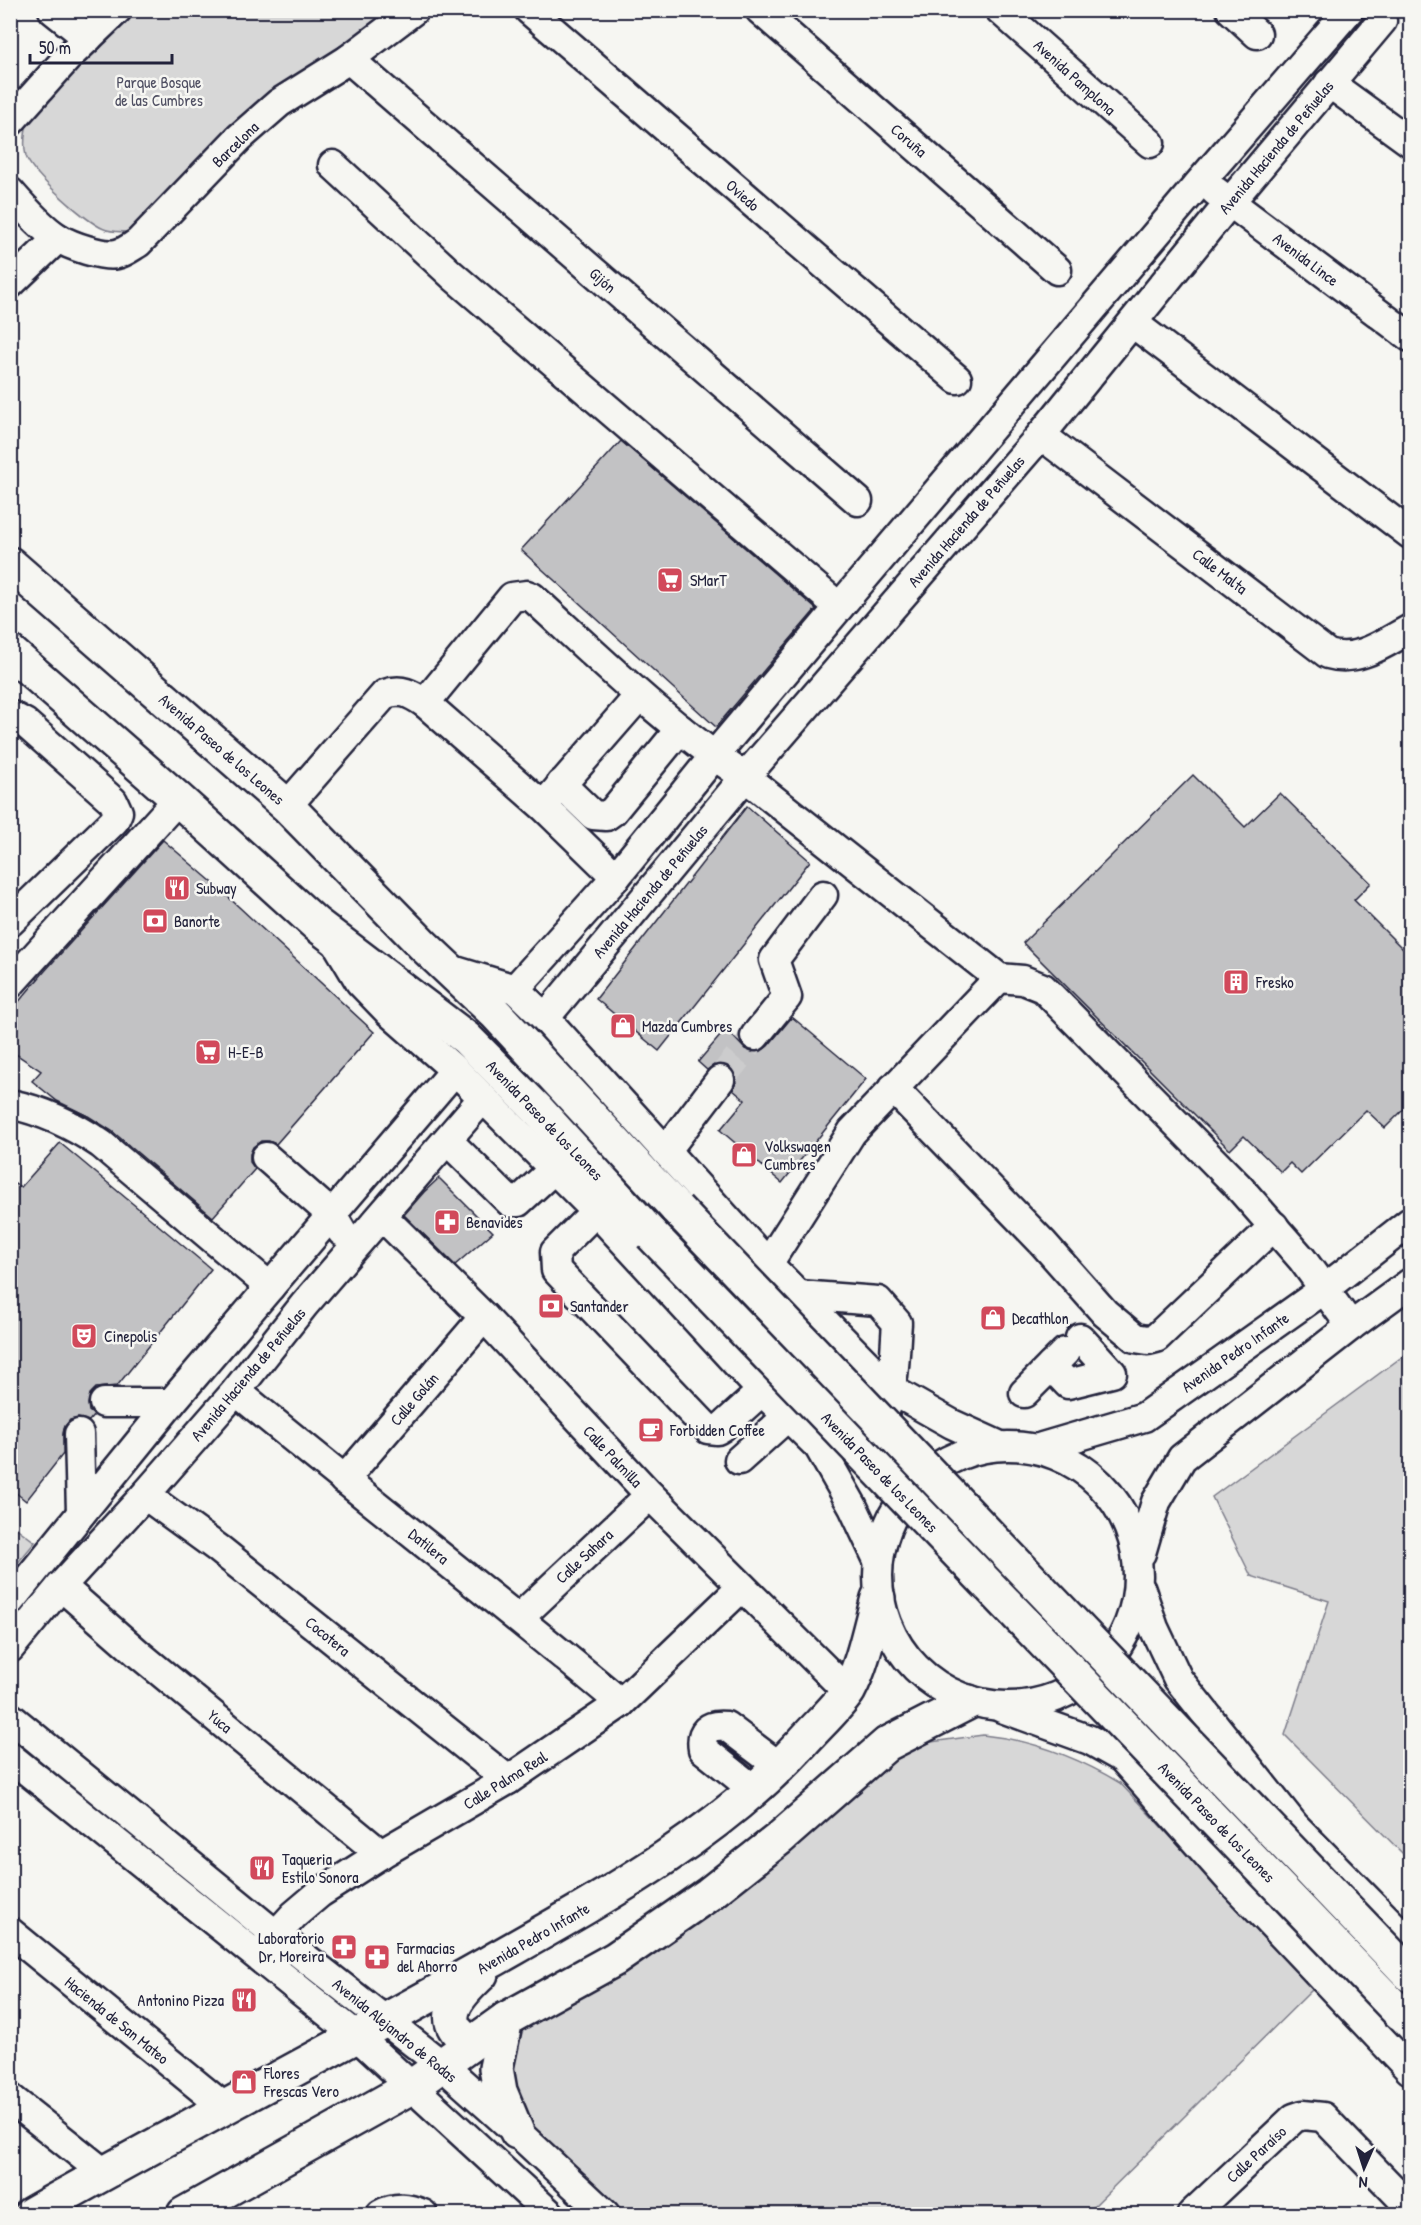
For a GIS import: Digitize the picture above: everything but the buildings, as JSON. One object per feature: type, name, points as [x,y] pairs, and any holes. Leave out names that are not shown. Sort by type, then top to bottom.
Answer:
[{"type":"main road","name":"Avenida Paseo de los Leones","points":[[10,564],[287,806],[415,937],[496,1014],[677,1209],[1410,1975]]},
{"type":"main road","name":"Avenida Paseo de los Leones","points":[[10,652],[333,938],[466,1038],[538,1110],[651,1234],[1405,2019]]},
{"type":"main road","name":"Avenida Pedro Infante","points":[[31,2214],[224,2107],[358,2037],[498,1958],[592,1904],[689,1840],[780,1767],[848,1692],[878,1598]]},
{"type":"main road","points":[[184,2214],[411,2086],[506,2019],[615,1959],[709,1894],[780,1838],[887,1744],[982,1704]]},
{"type":"main road","points":[[470,2043],[455,2029],[452,2018],[455,2004],[498,1958]]},
{"type":"main road","points":[[506,2019],[496,2068],[500,2091],[517,2132]]},
{"type":"street","points":[[53,10],[87,38]]},
{"type":"street","points":[[10,122],[69,56],[117,10]]},
{"type":"street","name":"Barcelona","points":[[14,206],[58,238],[99,254],[117,254],[128,249],[138,243],[239,138],[279,104],[349,59],[414,10]]},
{"type":"street","name":"Oviedo","points":[[529,10],[957,379]]},
{"type":"street","name":"Coruña","points":[[760,10],[1057,270]]},
{"type":"street","name":"Avenida Pamplona","points":[[1000,10],[1150,143]]},
{"type":"street","points":[[1231,10],[1257,34]]},
{"type":"street","name":"Avenida Hacienda de Peñuelas","points":[[515,989],[616,877],[839,607],[1349,10]]},
{"type":"street","name":"Avenida Hacienda de Peñuelas","points":[[545,1018],[745,777],[1041,435],[1230,202],[1383,21]]},
{"type":"street","name":"Gijón","points":[[349,59],[858,501]]},
{"type":"street","points":[[1329,83],[1410,142]]},
{"type":"street","points":[[333,165],[452,274],[839,607]]},
{"type":"street","name":"Avenida Lince","points":[[1201,182],[1410,337]]},
{"type":"street","points":[[10,284],[58,238]]},
{"type":"street","points":[[1133,323],[1410,534]]},
{"type":"street","name":"Calle Malta","points":[[1041,435],[1328,654],[1339,657],[1363,655],[1410,629]]},
{"type":"street","points":[[425,703],[512,597],[527,595],[532,597],[639,696],[999,978],[1023,980],[1042,988],[1228,1176],[1274,1226],[1302,1259],[1351,1326]]},
{"type":"street","points":[[287,806],[385,694],[402,690],[425,703],[544,807],[616,877]]},
{"type":"street","points":[[544,807],[561,784],[639,696]]},
{"type":"street","points":[[10,715],[25,723],[113,801],[118,812],[114,821],[10,922]]},
{"type":"street","points":[[561,784],[593,815],[606,816],[614,812],[680,729]]},
{"type":"street","points":[[10,984],[178,799]]},
{"type":"street","points":[[755,1036],[787,997],[774,960],[823,895]]},
{"type":"street","name":"Avenida Paseo de los Leones","points":[[333,938],[360,982],[389,1012],[455,1070],[596,1211],[762,1391],[819,1447],[853,1507],[878,1560],[878,1598],[892,1638],[918,1671],[940,1689],[1090,1740],[1122,1758],[1230,1880],[1410,2070]]},
{"type":"street","name":"Avenida Paseo de los Leones","points":[[449,969],[515,989],[545,1018],[768,1264],[892,1390],[952,1424],[996,1444]]},
{"type":"street","points":[[768,1264],[852,1132],[999,978]]},
{"type":"street","points":[[10,1601],[171,1403],[455,1070]]},
{"type":"street","points":[[666,1151],[720,1080]]},
{"type":"street","points":[[893,1088],[1043,1243],[1105,1313],[1135,1338],[1148,1340],[1156,1338],[1274,1226]]},
{"type":"street","name":"Avenida Hacienda de Peñuelas","points":[[10,1648],[61,1586],[236,1391],[304,1305],[448,1142],[483,1098]]},
{"type":"street","points":[[10,1104],[53,1117],[78,1129],[100,1144],[270,1287]]},
{"type":"street","points":[[448,1142],[510,1203],[518,1202],[554,1169]]},
{"type":"street","points":[[266,1156],[332,1215],[341,1229],[342,1234],[304,1305]]},
{"type":"street","points":[[596,1211],[555,1252],[554,1264],[556,1270],[598,1317],[708,1429],[717,1430],[722,1427],[762,1391]]},
{"type":"street","name":"Calle Palmilla","points":[[382,1216],[484,1317],[650,1495],[848,1692]]},
{"type":"street","name":"Avenida Pedro Infante","points":[[1042,1447],[1144,1417],[1323,1290],[1410,1221]]},
{"type":"street","points":[[1410,1283],[1351,1326],[1182,1458],[1156,1502],[1141,1553],[1142,1590],[1154,1628],[1178,1679],[1294,1826],[1410,1943]]},
{"type":"street","points":[[799,1295],[878,1301],[897,1323],[892,1390],[879,1426],[867,1437],[852,1445],[836,1449],[819,1447]]},
{"type":"street","points":[[1024,1393],[1105,1313]]},
{"type":"street","name":"Calle Golán","points":[[344,1480],[484,1317]]},
{"type":"street","points":[[1051,1366],[1068,1384],[1112,1373],[1080,1338]]},
{"type":"street","name":"Datilera","points":[[236,1391],[344,1480],[519,1618],[621,1703]]},
{"type":"street","points":[[104,1403],[171,1403]]},
{"type":"street","points":[[739,1460],[788,1416]]},
{"type":"street","points":[[79,1434],[81,1513]]},
{"type":"street","points":[[878,1560],[887,1524],[908,1493],[936,1468],[970,1452],[996,1444],[1042,1447],[1067,1456],[1115,1505],[1141,1553]]},
{"type":"street","name":"Cocotera","points":[[145,1495],[219,1549],[508,1780]]},
{"type":"street","name":"Calle Sahara","points":[[519,1618],[650,1495]]},
{"type":"street","name":"Yuca","points":[[61,1586],[141,1656],[381,1854]]},
{"type":"street","name":"Calle Palma Real","points":[[258,1957],[275,1934],[321,1893],[381,1854],[508,1780],[621,1703],[742,1587]]},
{"type":"street","points":[[982,1704],[1032,1703],[1067,1691],[1097,1670],[1135,1615],[1142,1590]]},
{"type":"street","name":"Avenida Alejandro de Rodas","points":[[10,1717],[275,1934],[442,2065],[605,2214]]},
{"type":"street","points":[[753,1789],[703,1749],[702,1739],[706,1730],[716,1725],[726,1726],[780,1767]]},
{"type":"street","name":"Avenida Alejandro de Rodas","points":[[10,1757],[358,2037],[550,2214]]},
{"type":"street","points":[[1230,1880],[1225,1866],[1225,1851],[1230,1837],[1239,1826],[1252,1818],[1267,1816],[1281,1818],[1294,1826]]},
{"type":"street","name":"Hacienda de San Mateo","points":[[10,1932],[224,2107]]},
{"type":"street","points":[[10,2098],[104,2173]]},
{"type":"street","name":"Calle Paraíso","points":[[1210,2209],[1294,2118],[1303,2115],[1323,2117],[1410,2207]]},
{"type":"street","points":[[381,2214],[398,2208],[416,2211]]},
{"type":"green space","name":"Parque Bosque de las Cumbres","points":[[123,11],[405,11],[131,232],[116,232],[107,230],[88,219],[49,186],[26,156],[25,133],[28,119]]},
{"type":"green space","points":[[1410,1351],[1410,1861],[1285,1735],[1329,1601],[1251,1576],[1212,1497]]},
{"type":"green space","points":[[11,1524],[35,1542],[11,1571]]},
{"type":"green space","points":[[983,1735],[1019,1741],[1054,1751],[1120,1783],[1313,1989],[1086,2214],[628,2214],[530,2128],[505,2059],[522,2031],[906,1751],[931,1742]]},
{"type":"tunnel","points":[[720,1080],[755,1036]]},
{"type":"place","name":"SMarT","points":[[670,580]]},
{"type":"place","name":"Subway","points":[[177,888]]},
{"type":"place","name":"Banorte","points":[[155,921]]},
{"type":"place","name":"Fresko","points":[[1236,982]]},
{"type":"place","name":"Mazda Cumbres","points":[[623,1026]]},
{"type":"place","name":"H-E-B","points":[[208,1052]]},
{"type":"place","name":"Volkswagen Cumbres","points":[[744,1155]]},
{"type":"place","name":"Benavides","points":[[447,1222]]},
{"type":"place","name":"Santander","points":[[551,1306]]},
{"type":"place","name":"Decathlon","points":[[993,1318]]},
{"type":"place","name":"Cinepolis","points":[[84,1336]]},
{"type":"place","name":"Forbidden Coffee","points":[[651,1430]]},
{"type":"place","name":"Taqueria Estilo Sonora","points":[[262,1868]]},
{"type":"place","name":"Laboratorio Dr, Moreira","points":[[344,1947]]},
{"type":"place","name":"Farmacias del Ahorro","points":[[377,1957]]},
{"type":"place","name":"Antonino Pizza","points":[[244,2000]]},
{"type":"place","name":"Flores Frescas Vero","points":[[244,2082]]}]
